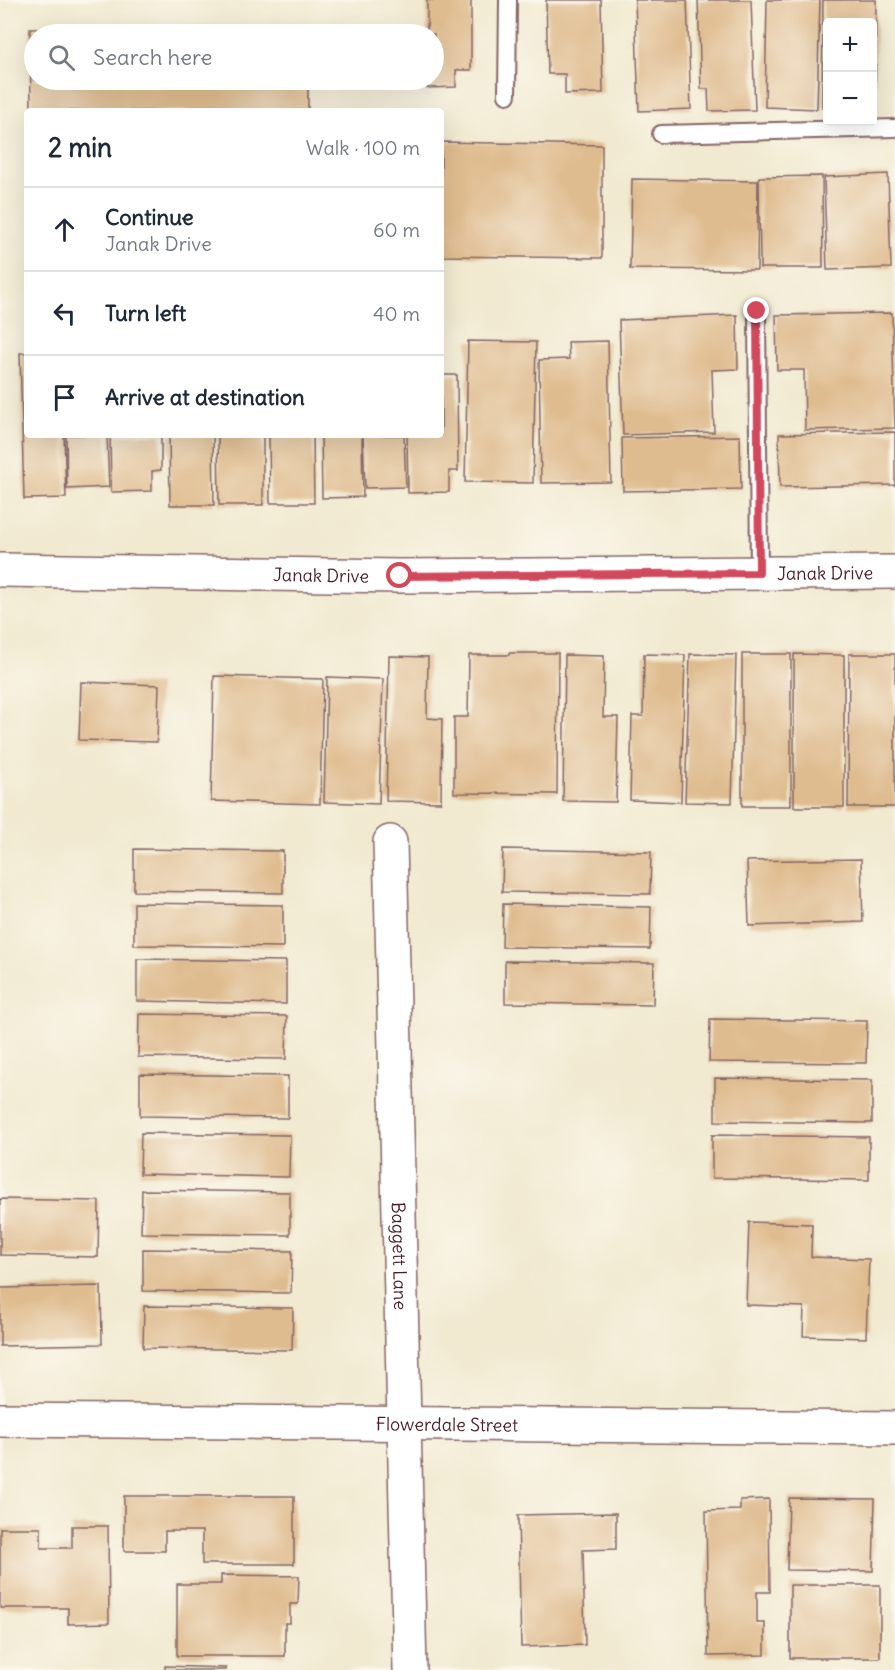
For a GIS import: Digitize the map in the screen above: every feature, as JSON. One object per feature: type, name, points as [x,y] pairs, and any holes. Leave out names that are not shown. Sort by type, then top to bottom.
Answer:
[{"type":"street","name":"Janak Drive","points":[[0,570],[400,576],[895,572]]},
{"type":"street","name":"Baggett Lane","points":[[390,842],[410,1670]]},
{"type":"street","name":"Flowerdale Street","points":[[0,1420],[895,1428]]},
{"type":"lane","points":[[507,95],[508,0]]},
{"type":"lane","points":[[662,134],[895,128]]},
{"type":"lane","points":[[757,311],[759,573]]},
{"type":"building","points":[[427,0],[471,0],[471,70],[456,70],[456,87],[444,87],[444,24],[427,24]]},
{"type":"building","points":[[546,0],[601,0],[603,93],[565,94],[565,74],[548,74]]},
{"type":"building","points":[[635,0],[687,0],[691,109],[639,111]]},
{"type":"building","points":[[698,0],[751,0],[755,110],[709,111],[708,89],[701,89]]},
{"type":"building","points":[[767,0],[820,0],[817,109],[765,107]]},
{"type":"building","points":[[823,0],[876,0],[876,18],[823,18],[822,107]]},
{"type":"building","points":[[31,90],[308,90],[308,108],[31,108]]},
{"type":"building","points":[[444,142],[602,145],[602,258],[444,256]]},
{"type":"building","points":[[888,174],[891,268],[827,270],[824,177]]},
{"type":"building","points":[[822,176],[823,268],[760,268],[759,177]]},
{"type":"building","points":[[632,179],[758,181],[757,270],[630,269]]},
{"type":"building","points":[[892,313],[895,428],[805,430],[804,370],[777,370],[776,315]]},
{"type":"building","points":[[737,315],[738,369],[712,370],[714,432],[623,435],[619,320]]},
{"type":"building","points":[[468,341],[536,342],[533,483],[465,482]]},
{"type":"building","points":[[608,341],[611,482],[541,483],[539,360],[569,359],[568,342]]},
{"type":"building","points":[[20,353],[24,353],[24,438],[64,438],[66,498],[24,499]]},
{"type":"building","points":[[444,375],[457,375],[458,471],[449,471],[449,492],[408,493],[407,438],[444,438]]},
{"type":"building","points":[[895,432],[895,485],[780,487],[779,434]]},
{"type":"building","points":[[740,436],[741,489],[623,491],[622,438]]},
{"type":"building","points":[[66,438],[107,438],[109,487],[67,489]]},
{"type":"building","points":[[110,438],[161,438],[161,470],[152,471],[152,491],[111,492]]},
{"type":"building","points":[[169,438],[213,438],[214,505],[170,505]]},
{"type":"building","points":[[218,438],[263,438],[263,505],[219,505]]},
{"type":"building","points":[[269,438],[313,438],[314,503],[270,503]]},
{"type":"building","points":[[321,438],[362,438],[363,497],[322,498]]},
{"type":"building","points":[[363,438],[404,438],[406,487],[365,488]]},
{"type":"building","points":[[509,653],[558,653],[557,794],[454,793],[454,717],[468,717],[469,655],[509,655]]},
{"type":"building","points":[[644,654],[685,655],[681,802],[630,800],[632,716],[643,716]]},
{"type":"building","points":[[690,654],[736,655],[732,803],[685,802]]},
{"type":"building","points":[[742,654],[791,654],[791,806],[742,806]]},
{"type":"building","points":[[794,654],[844,655],[844,807],[794,807]]},
{"type":"building","points":[[849,654],[895,654],[895,807],[848,807]]},
{"type":"building","points":[[565,655],[604,656],[603,717],[618,717],[616,802],[563,801]]},
{"type":"building","points":[[389,656],[428,657],[427,718],[442,719],[441,802],[386,801]]},
{"type":"building","points":[[214,676],[323,679],[320,804],[211,801]]},
{"type":"building","points":[[327,677],[383,679],[379,804],[324,802]]},
{"type":"building","points":[[81,682],[159,685],[157,742],[79,740]]},
{"type":"building","points":[[134,849],[283,851],[283,893],[134,891]]},
{"type":"building","points":[[503,849],[651,852],[650,894],[502,892]]},
{"type":"building","points":[[861,859],[863,922],[749,926],[747,861]]},
{"type":"building","points":[[134,903],[283,905],[283,947],[134,945]]},
{"type":"building","points":[[503,904],[651,907],[650,949],[502,947]]},
{"type":"building","points":[[137,959],[286,961],[286,1004],[137,1001]]},
{"type":"building","points":[[505,961],[654,963],[653,1005],[505,1003]]},
{"type":"building","points":[[139,1014],[287,1016],[286,1059],[138,1057]]},
{"type":"building","points":[[710,1019],[867,1021],[866,1063],[709,1062]]},
{"type":"building","points":[[140,1074],[288,1076],[288,1118],[140,1116]]},
{"type":"building","points":[[715,1078],[872,1080],[872,1123],[715,1121]]},
{"type":"building","points":[[141,1133],[290,1135],[289,1177],[140,1174]]},
{"type":"building","points":[[712,1135],[869,1137],[869,1180],[712,1178]]},
{"type":"building","points":[[142,1190],[290,1192],[290,1235],[141,1233]]},
{"type":"building","points":[[0,1199],[99,1201],[98,1257],[0,1255]]},
{"type":"building","points":[[749,1222],[812,1224],[811,1257],[869,1259],[866,1338],[803,1336],[804,1307],[746,1305]]},
{"type":"building","points":[[143,1249],[292,1251],[291,1293],[143,1291]]},
{"type":"building","points":[[101,1286],[102,1344],[0,1346],[0,1288]]},
{"type":"building","points":[[144,1306],[293,1308],[292,1350],[143,1348]]},
{"type":"building","points":[[124,1496],[294,1496],[294,1564],[202,1564],[202,1531],[165,1531],[165,1551],[124,1551]]},
{"type":"building","points":[[789,1498],[875,1499],[873,1571],[787,1570]]},
{"type":"building","points":[[769,1499],[770,1592],[757,1592],[757,1623],[765,1623],[765,1655],[708,1656],[706,1511],[740,1510],[740,1500]]},
{"type":"building","points":[[616,1513],[616,1549],[583,1550],[585,1645],[521,1647],[518,1515]]},
{"type":"building","points":[[72,1526],[108,1526],[109,1623],[68,1624],[68,1608],[0,1608],[0,1528],[41,1528],[41,1548],[72,1548]]},
{"type":"building","points":[[221,1575],[299,1576],[298,1604],[290,1604],[290,1623],[285,1623],[285,1656],[177,1656],[177,1584],[221,1584]]},
{"type":"building","points":[[790,1585],[880,1585],[880,1658],[790,1658]]},
{"type":"building","points":[[165,1666],[226,1668],[226,1670],[165,1670]]},
{"type":"route","points":[[400,576],[759,573],[757,311]]}]
